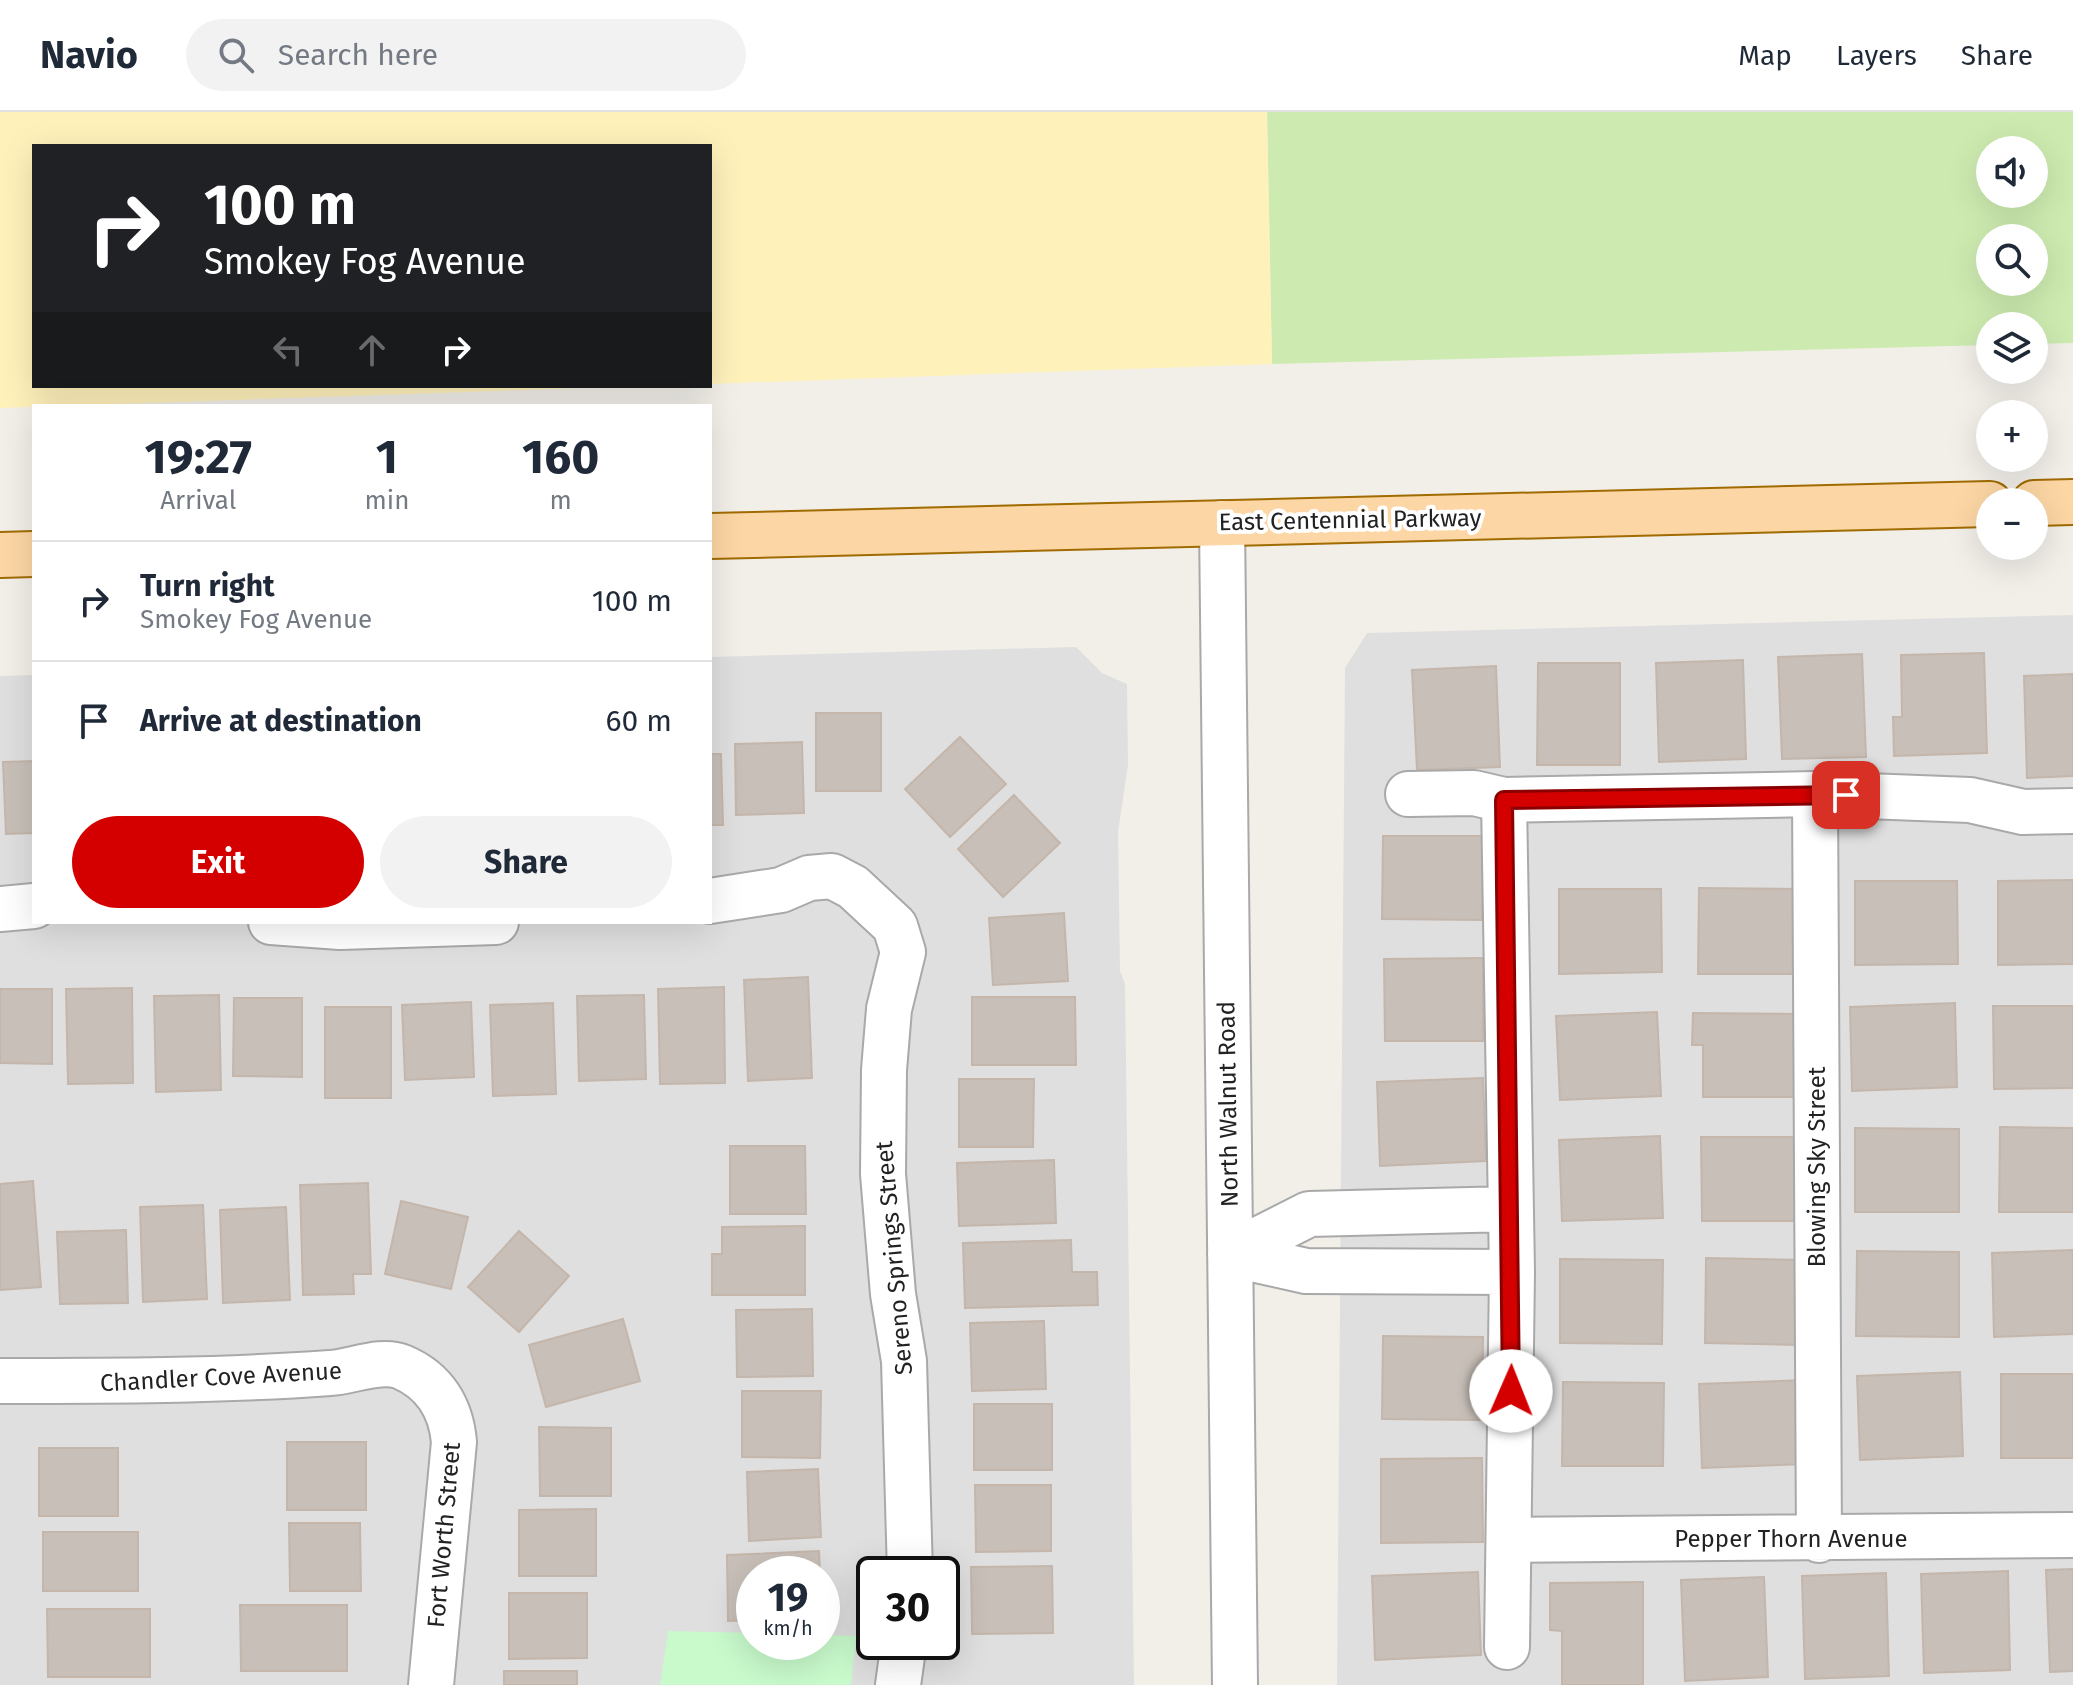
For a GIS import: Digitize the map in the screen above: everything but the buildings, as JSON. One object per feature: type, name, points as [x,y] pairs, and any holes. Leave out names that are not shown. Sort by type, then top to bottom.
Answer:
[{"type":"main road","points":[[2048,503],[2073,502]]},
{"type":"main road","name":"East Centennial Parkway","points":[[712,536],[1976,504]]},
{"type":"main road","points":[[0,555],[32,554]]},
{"type":"street","name":"North Walnut Road","points":[[1222,523],[1235,1685]]},
{"type":"street","points":[[1408,794],[1474,793],[1504,800],[1815,794],[1970,800],[2023,812],[2073,811]]},
{"type":"street","name":"Blowing Sky Street","points":[[1815,794],[1819,1540]]},
{"type":"street","points":[[1504,800],[1512,1272],[1507,1647]]},
{"type":"street","name":"Sereno Springs Street","points":[[712,901],[781,890],[809,878],[832,876],[853,887],[895,926],[903,952],[889,1009],[884,1070],[883,1174],[893,1294],[904,1361],[909,1556]]},
{"type":"street","points":[[0,909],[32,906]]},
{"type":"street","points":[[299,924],[340,927],[434,924]]},
{"type":"street","points":[[1230,1254],[1309,1214],[1511,1209]]},
{"type":"street","points":[[1399,1212],[1399,1269]]},
{"type":"street","points":[[1230,1254],[1306,1271],[1399,1269],[1512,1272]]},
{"type":"street","name":"Chandler Cove Avenue","points":[[0,1381],[73,1384],[333,1373],[381,1364],[400,1366],[435,1389]]},
{"type":"street","name":"Fort Worth Street","points":[[431,1685],[454,1442],[452,1417],[435,1389]]},
{"type":"street","name":"Pepper Thorn Avenue","points":[[1509,1540],[1819,1540],[2073,1535]]},
{"type":"street","points":[[898,1685],[901,1660]]},
{"type":"shaded area","points":[[2073,615],[2073,1685],[1337,1685],[1345,668],[1367,633]]},
{"type":"shaded area","points":[[1076,647],[1102,673],[1127,684],[1128,765],[1118,832],[1120,971],[1125,984],[1134,1685],[0,1685],[0,676],[32,675],[32,924],[712,924],[712,657]]},
{"type":"green space","points":[[1267,112],[2073,112],[2073,343],[2048,344],[2048,312],[1976,312],[1976,345],[1272,364]]},
{"type":"green space","points":[[668,1631],[736,1633],[736,1660],[840,1660],[840,1636],[856,1636],[851,1685],[660,1685]]},
{"type":"sand","points":[[0,112],[1267,112],[1272,364],[712,384],[712,144],[32,144],[32,388],[582,388],[116,404],[32,404],[32,407],[0,408]]},
{"type":"route","points":[[1511,1391],[1512,1272],[1504,800],[1846,795]]}]
